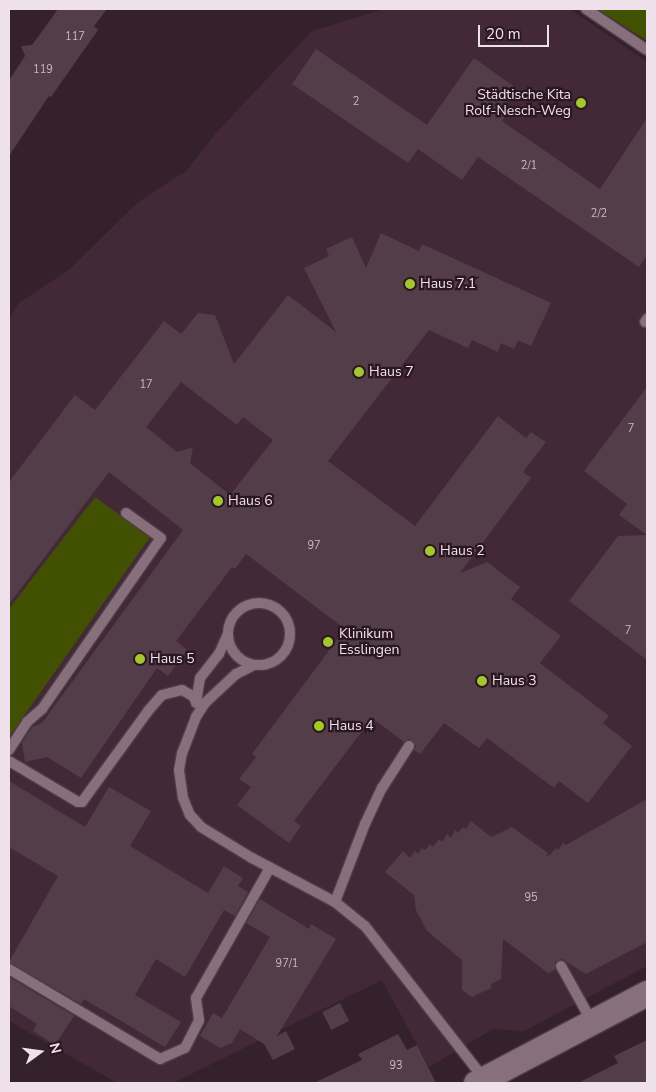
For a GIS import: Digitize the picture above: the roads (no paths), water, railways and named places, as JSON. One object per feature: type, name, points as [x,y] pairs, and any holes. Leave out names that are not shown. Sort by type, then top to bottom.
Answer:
[{"type":"street","points":[[479,1082],[647,993]]},
{"type":"lane","points":[[586,9],[647,50]]},
{"type":"lane","points":[[9,750],[26,722],[42,709],[161,538],[126,513]]},
{"type":"lane","points":[[196,717],[196,702],[200,678],[219,654],[235,614],[252,603],[271,605],[283,614],[290,628],[288,647],[282,656],[274,662],[254,665],[236,674],[205,703],[196,717],[179,770],[180,786],[186,807],[201,827],[270,868],[335,902],[374,936],[478,1070],[479,1082]]},
{"type":"lane","points":[[228,633],[232,650],[238,656],[254,665]]},
{"type":"lane","points":[[9,761],[78,802],[82,802],[148,710],[162,695],[182,690],[193,696],[196,702]]},
{"type":"lane","points":[[335,902],[365,824],[382,788],[409,746]]},
{"type":"lane","points":[[9,969],[160,1059],[185,1048],[199,1020],[196,998],[270,868]]},
{"type":"lane","points":[[561,966],[592,1022]]},
{"type":"place","name":"Städtische Kita Rolf-Nesch-Weg","points":[[581,103]]},
{"type":"place","name":"Haus 7.1","points":[[410,284]]},
{"type":"place","name":"Haus 7","points":[[359,372]]},
{"type":"place","name":"Haus 6","points":[[218,501]]},
{"type":"place","name":"Haus 2","points":[[430,551]]},
{"type":"place","name":"Klinikum Esslingen","points":[[328,642]]},
{"type":"place","name":"Haus 5","points":[[140,659]]},
{"type":"place","name":"Haus 3","points":[[482,681]]},
{"type":"place","name":"Haus 4","points":[[319,726]]}]
